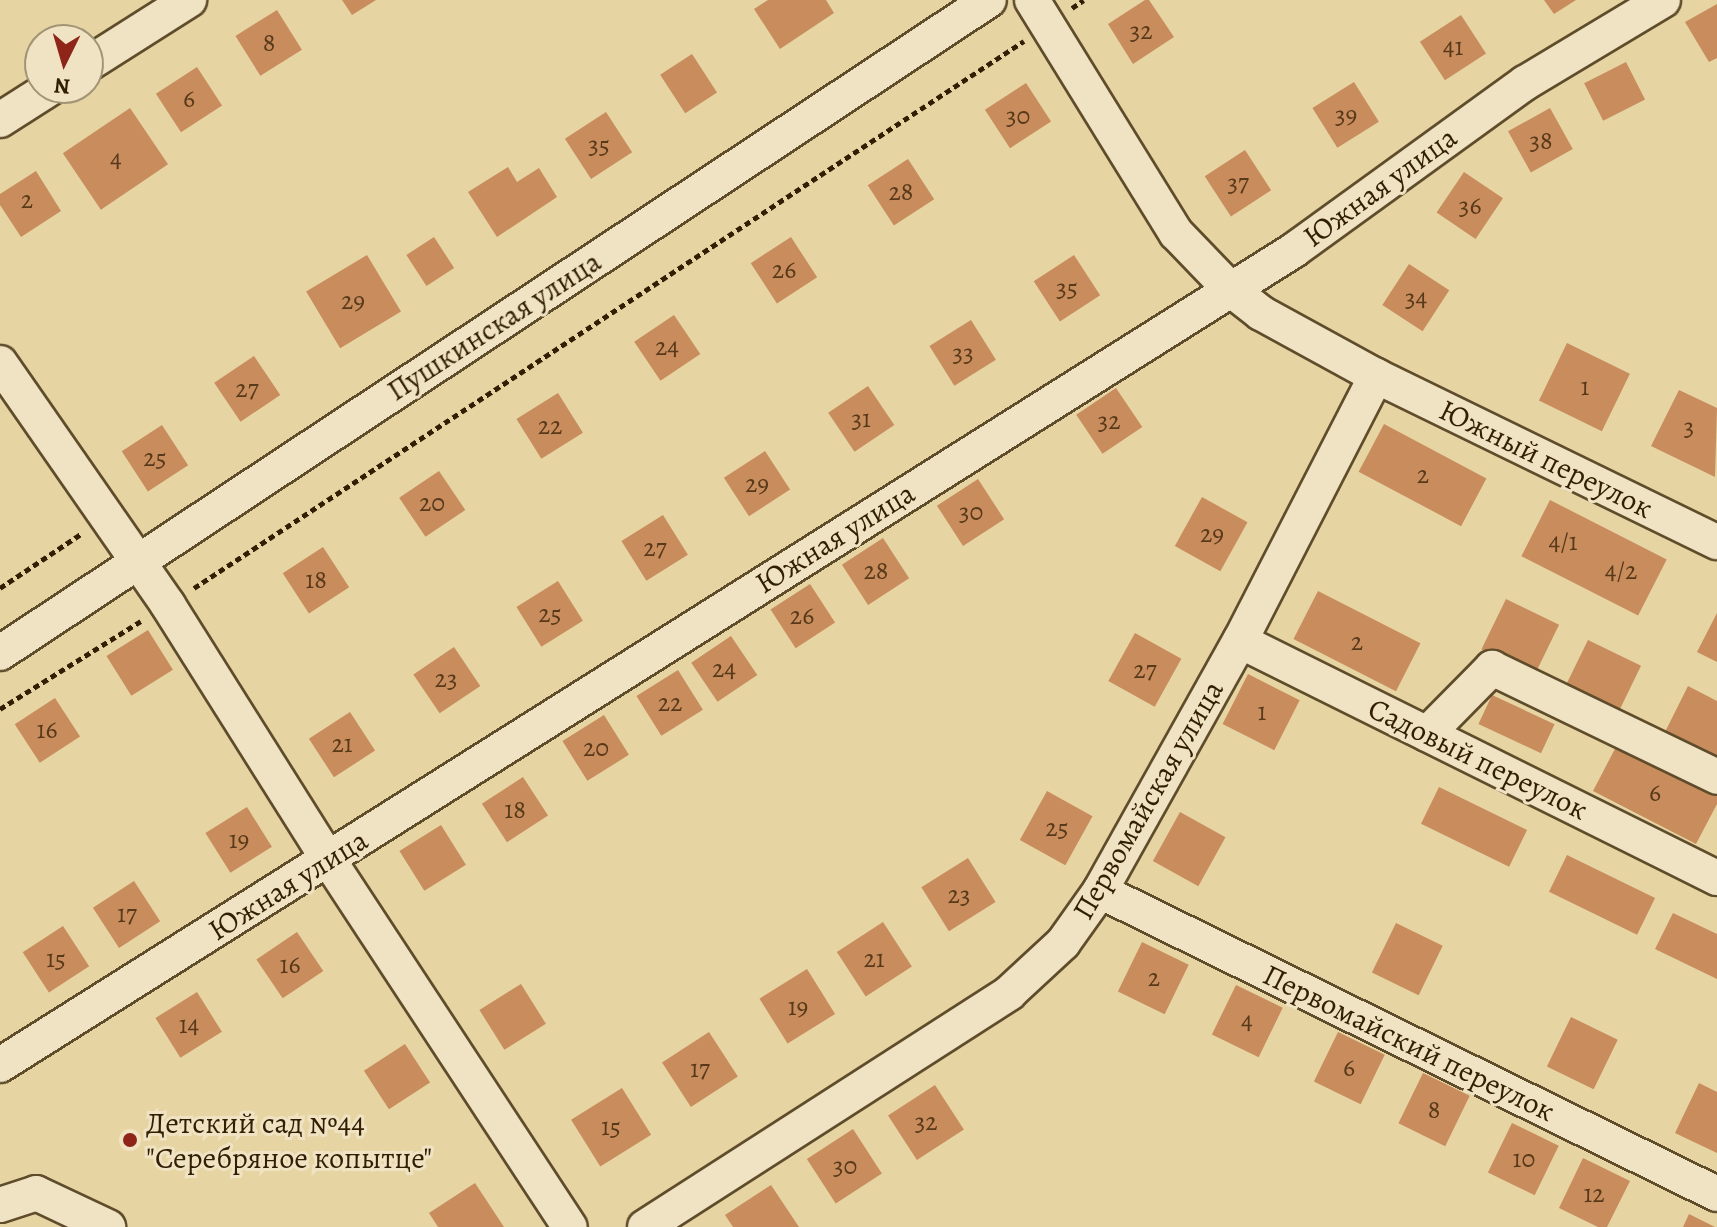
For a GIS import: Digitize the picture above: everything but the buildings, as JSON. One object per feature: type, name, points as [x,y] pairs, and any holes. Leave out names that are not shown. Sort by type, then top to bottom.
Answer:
[{"type":"street","points":[[104,54],[189,0]]},
{"type":"street","name":"Пушкинская улица","points":[[0,653],[989,0]]},
{"type":"street","name":"Южная улица","points":[[0,1065],[1229,288],[1294,250],[1525,83],[1663,0]]},
{"type":"street","name":"Южный переулок","points":[[1040,12],[1176,233],[1229,288],[1261,313],[1376,376],[1717,542]]},
{"type":"street","points":[[0,120],[25,104]]},
{"type":"street","points":[[0,363],[168,605],[328,859],[570,1227]]},
{"type":"street","name":"Первомайская улица","points":[[645,1227],[1009,993],[1063,943],[1100,891],[1240,641],[1376,376]]},
{"type":"street","name":"Садовый переулок","points":[[1240,641],[1717,878]]},
{"type":"street","points":[[1427,734],[1492,668],[1717,777]]},
{"type":"street","name":"Первомайский переулок","points":[[1100,891],[1717,1194]]},
{"type":"street","points":[[0,1205],[36,1193],[108,1227]]},
{"type":"path","points":[[0,709],[168,605],[1040,12],[1084,0]]},
{"type":"path","points":[[0,588],[109,516]]},
{"type":"place","name":"Детский сад №44 \"Серебряное копытце\"","points":[[130,1140]]}]
